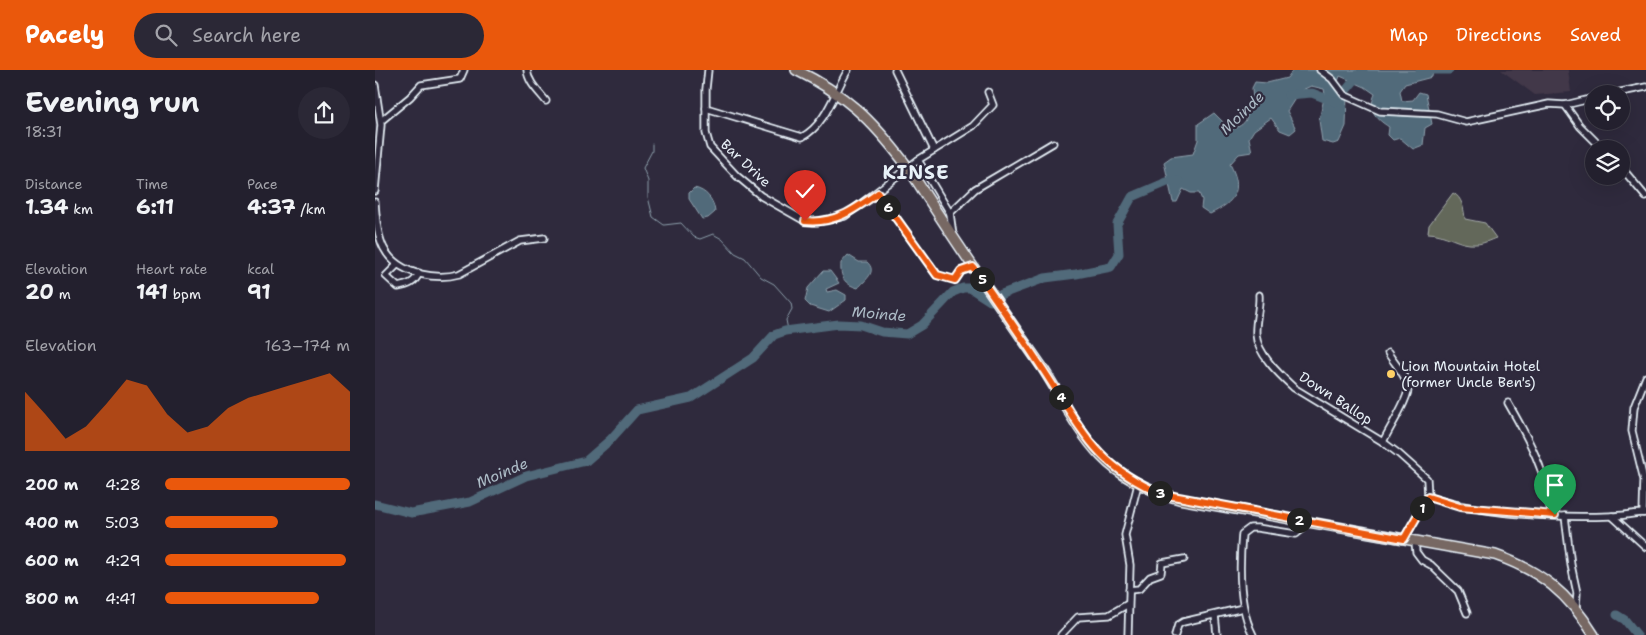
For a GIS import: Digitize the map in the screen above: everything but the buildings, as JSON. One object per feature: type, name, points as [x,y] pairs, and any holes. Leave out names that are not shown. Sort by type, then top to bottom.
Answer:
[{"type":"main road","points":[[796,70],[837,94],[877,127],[913,175],[1042,368],[1090,444],[1102,457],[1138,484],[1179,499],[1415,542],[1482,552],[1517,563],[1540,574],[1576,608],[1593,633]]},
{"type":"street","points":[[381,120],[410,97],[421,84],[460,79],[464,70]]},
{"type":"street","points":[[527,70],[532,84],[545,100]]},
{"type":"street","name":"Bar Drive","points":[[708,70],[707,140],[717,156],[761,196],[805,221],[817,222],[845,216],[878,193],[918,160],[967,130],[993,105],[988,92]]},
{"type":"street","points":[[706,108],[802,137],[816,125],[837,94],[839,86],[848,70]]},
{"type":"street","points":[[895,70],[934,150]]},
{"type":"street","points":[[1320,70],[1332,79],[1344,95],[1380,111],[1437,114],[1466,122],[1549,104],[1565,105],[1585,100]]},
{"type":"street","points":[[375,85],[381,120],[377,139],[375,191]]},
{"type":"street","points":[[1630,90],[1646,86]]},
{"type":"street","points":[[1565,105],[1580,126],[1594,140]]},
{"type":"street","points":[[950,213],[975,189],[1053,143]]},
{"type":"street","points":[[918,160],[950,213],[953,235]]},
{"type":"street","points":[[1630,178],[1646,197]]},
{"type":"street","points":[[878,193],[937,275],[955,280],[961,271],[973,267]]},
{"type":"street","points":[[375,202],[382,245],[389,258],[397,265],[419,274],[448,277],[459,274],[520,242],[544,238]]},
{"type":"street","points":[[397,265],[387,276],[398,287],[408,285],[417,280],[419,274]]},
{"type":"street","name":"Down Ballop","points":[[1259,295],[1256,335],[1258,343],[1273,366],[1294,388],[1383,442],[1424,475],[1427,479],[1428,497]]},
{"type":"street","points":[[1383,442],[1390,426],[1409,395],[1409,387],[1388,353]]},
{"type":"street","points":[[1404,539],[1428,497],[1460,507],[1551,515],[1612,516],[1645,513],[1644,480],[1633,440],[1632,424],[1636,401],[1646,377]]},
{"type":"street","points":[[1508,403],[1534,454],[1547,489],[1551,515]]},
{"type":"street","points":[[1128,635],[1130,565],[1125,535],[1138,484]]},
{"type":"street","points":[[1565,516],[1571,565],[1577,593],[1576,608]]},
{"type":"street","points":[[1612,516],[1646,547]]},
{"type":"street","points":[[1253,635],[1243,608],[1240,552],[1242,534],[1251,528],[1257,528],[1297,534],[1305,521]]},
{"type":"street","points":[[1415,542],[1417,552],[1422,560],[1431,565],[1458,591],[1467,613]]},
{"type":"street","points":[[1129,590],[1139,589],[1150,577],[1161,573],[1162,563],[1184,560]]},
{"type":"street","points":[[1061,635],[1078,617],[1109,615],[1128,604]]},
{"type":"street","points":[[1175,635],[1178,625],[1183,622],[1243,608]]},
{"type":"street","points":[[1215,615],[1217,635]]},
{"type":"shaded area","points":[[1501,70],[1568,70],[1571,92],[1535,95]]},
{"type":"green space","points":[[1453,193],[1460,200],[1465,219],[1485,223],[1496,238],[1470,244],[1428,233],[1429,225]]},
{"type":"water","points":[[1293,70],[1433,70],[1432,77],[1405,84],[1400,91],[1402,101],[1413,100],[1419,92],[1426,94],[1432,124],[1425,128],[1423,145],[1413,149],[1400,138],[1393,140],[1388,135],[1389,127],[1374,113],[1372,105],[1375,94],[1365,87],[1340,76],[1337,84],[1347,96],[1346,126],[1339,142],[1333,144],[1322,141],[1319,120],[1325,94],[1324,89],[1311,86],[1300,91],[1287,111],[1296,129],[1290,134],[1280,130],[1271,118],[1254,130],[1249,138],[1252,152],[1239,154],[1230,164],[1236,181],[1236,188],[1235,194],[1226,205],[1210,214],[1201,208],[1202,200],[1199,193],[1191,193],[1183,189],[1177,202],[1173,202],[1164,162],[1171,157],[1193,154],[1198,140],[1198,124],[1214,113],[1231,130],[1238,127],[1245,121],[1253,101],[1252,88],[1255,82],[1267,83],[1287,78]]},
{"type":"water","points":[[694,188],[706,193],[713,203],[715,212],[708,218],[702,219],[689,199],[689,193]]},
{"type":"water","points":[[848,255],[859,262],[867,262],[871,269],[869,276],[858,288],[846,282],[842,276],[841,263]]},
{"type":"water","points":[[823,271],[830,271],[839,283],[826,289],[827,292],[837,290],[846,295],[846,300],[829,312],[810,306],[805,301],[808,288]]},
{"type":"waterway","name":"Moinde","points":[[1288,95],[1312,93],[1335,102],[1341,99],[1363,70]]},
{"type":"waterway","name":"Moinde","points":[[1420,70],[1449,70]]},
{"type":"waterway","points":[[652,144],[652,151],[643,168],[648,181],[648,197],[653,217],[664,225],[681,223],[694,237],[700,239],[713,234],[722,239],[735,253],[745,258],[761,277],[774,284],[791,303],[792,309],[786,320],[788,330]]},
{"type":"waterway","name":"Moinde","points":[[375,504],[411,513],[470,502],[526,476],[586,461],[610,440],[637,410],[691,398],[753,358],[774,335],[785,331],[839,324],[861,325],[882,332],[907,334],[922,325],[953,292],[963,288],[970,288],[990,301],[1002,294],[1045,278],[1111,267],[1119,254],[1117,224],[1132,197],[1167,182],[1179,181]]},
{"type":"waterway","points":[[1617,615],[1625,620],[1637,635]]},
{"type":"place","name":"Lion Mountain Hotel (former Uncle Ben's)","points":[[1391,374]]},
{"type":"district","name":"KINSE","points":[[916,172]]},
{"type":"route","points":[[805,221],[817,222],[845,216],[878,193],[937,275],[955,280],[961,271],[973,267],[1042,368],[1090,444],[1102,457],[1130,479],[1162,494],[1179,499],[1404,539],[1419,516],[1428,497],[1460,507],[1555,515]]}]
